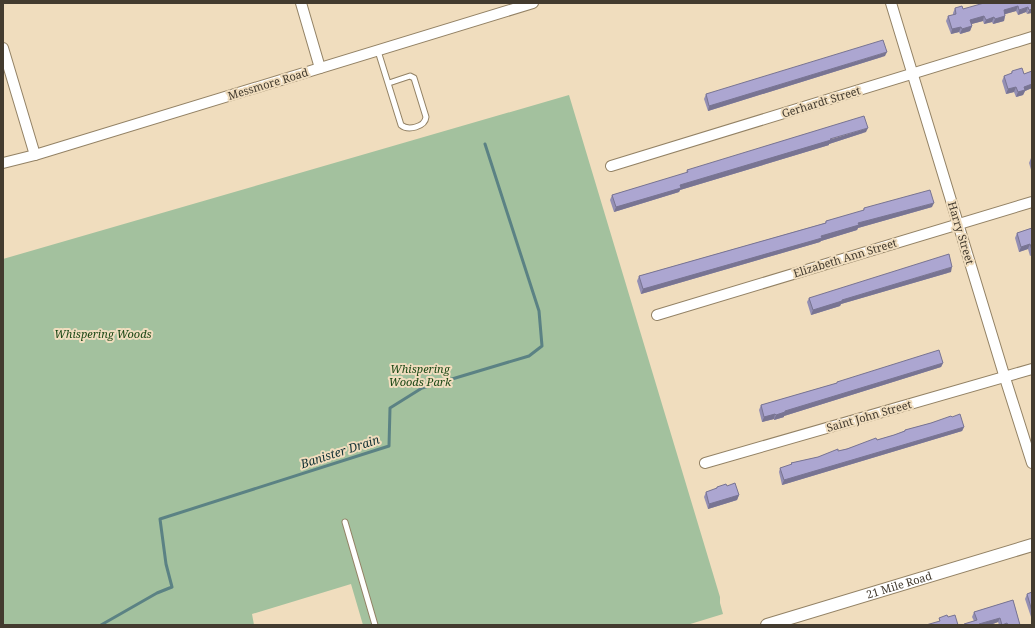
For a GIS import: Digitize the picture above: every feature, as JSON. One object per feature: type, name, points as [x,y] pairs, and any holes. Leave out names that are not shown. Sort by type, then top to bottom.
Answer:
[{"type":"street","points":[[301,3],[320,68]]},
{"type":"street","name":"Messmore Road","points":[[3,163],[35,155],[533,3]]},
{"type":"street","name":"Harry Street","points":[[890,3],[1032,463]]},
{"type":"street","name":"Gerhardt Street","points":[[611,166],[1032,37]]},
{"type":"street","points":[[3,48],[35,155]]},
{"type":"street","name":"Elizabeth Ann Street","points":[[657,315],[1032,202]]},
{"type":"street","name":"Saint John Street","points":[[705,463],[1032,369]]},
{"type":"street","name":"21 Mile Road","points":[[767,625],[790,622],[1032,545]]},
{"type":"lane","points":[[378,51],[401,125],[404,128],[409,129],[426,121],[414,78],[410,76],[388,83]]},
{"type":"lane","points":[[345,522],[375,625]]},
{"type":"green space","name":"Whispering Woods Park","points":[[569,95],[720,597],[723,614],[687,625],[363,625],[351,584],[252,614],[254,625],[3,625],[3,259]]},
{"type":"building","points":[[984,3],[1032,3],[1032,9],[1029,10],[1028,7],[1019,10],[1018,6],[1004,10],[1005,16],[995,19],[994,17],[986,20],[984,16],[970,20],[972,26],[962,29],[961,27],[952,29],[948,16],[956,14],[955,8],[962,6],[963,9]]},
{"type":"building","points":[[883,40],[887,52],[709,106],[706,94]]},
{"type":"building","points":[[1022,68],[1024,74],[1032,71],[1032,84],[1024,87],[1025,90],[1018,92],[1016,87],[1008,89],[1004,76],[1012,73],[1012,71]]},
{"type":"building","points":[[864,116],[868,128],[680,185],[681,188],[616,207],[612,195],[688,172],[687,170]]},
{"type":"building","points":[[930,190],[934,203],[858,223],[859,225],[821,236],[822,238],[643,289],[639,276],[826,223],[826,221],[864,210],[864,208]]},
{"type":"building","points":[[1032,228],[1032,250],[1030,244],[1021,247],[1017,233]]},
{"type":"building","points":[[949,254],[952,267],[813,310],[809,298]]},
{"type":"building","points":[[939,350],[943,363],[776,415],[764,417],[761,405],[837,383]]},
{"type":"building","points":[[960,414],[964,427],[784,480],[780,468],[792,464],[791,463],[818,457],[838,449],[838,451],[847,449],[876,438],[877,440]]},
{"type":"building","points":[[735,483],[739,495],[709,504],[706,492],[726,484],[727,486]]},
{"type":"building","points":[[1032,592],[1032,611],[1027,594]]},
{"type":"building","points":[[1013,600],[1020,625],[1008,625],[1007,623],[1002,625],[1000,618],[979,624],[980,625],[964,625],[977,620],[974,612]]},
{"type":"building","points":[[947,615],[948,617],[955,615],[958,625],[926,625],[940,621],[939,618]]},
{"type":"waterway","name":"Banister Drain","points":[[101,625],[157,593],[172,587],[166,564],[160,519],[389,446],[390,408],[422,388],[529,356],[542,346],[539,311],[485,144]]},
{"type":"park label","name":"Whispering Woods","points":[[103,334]]}]
